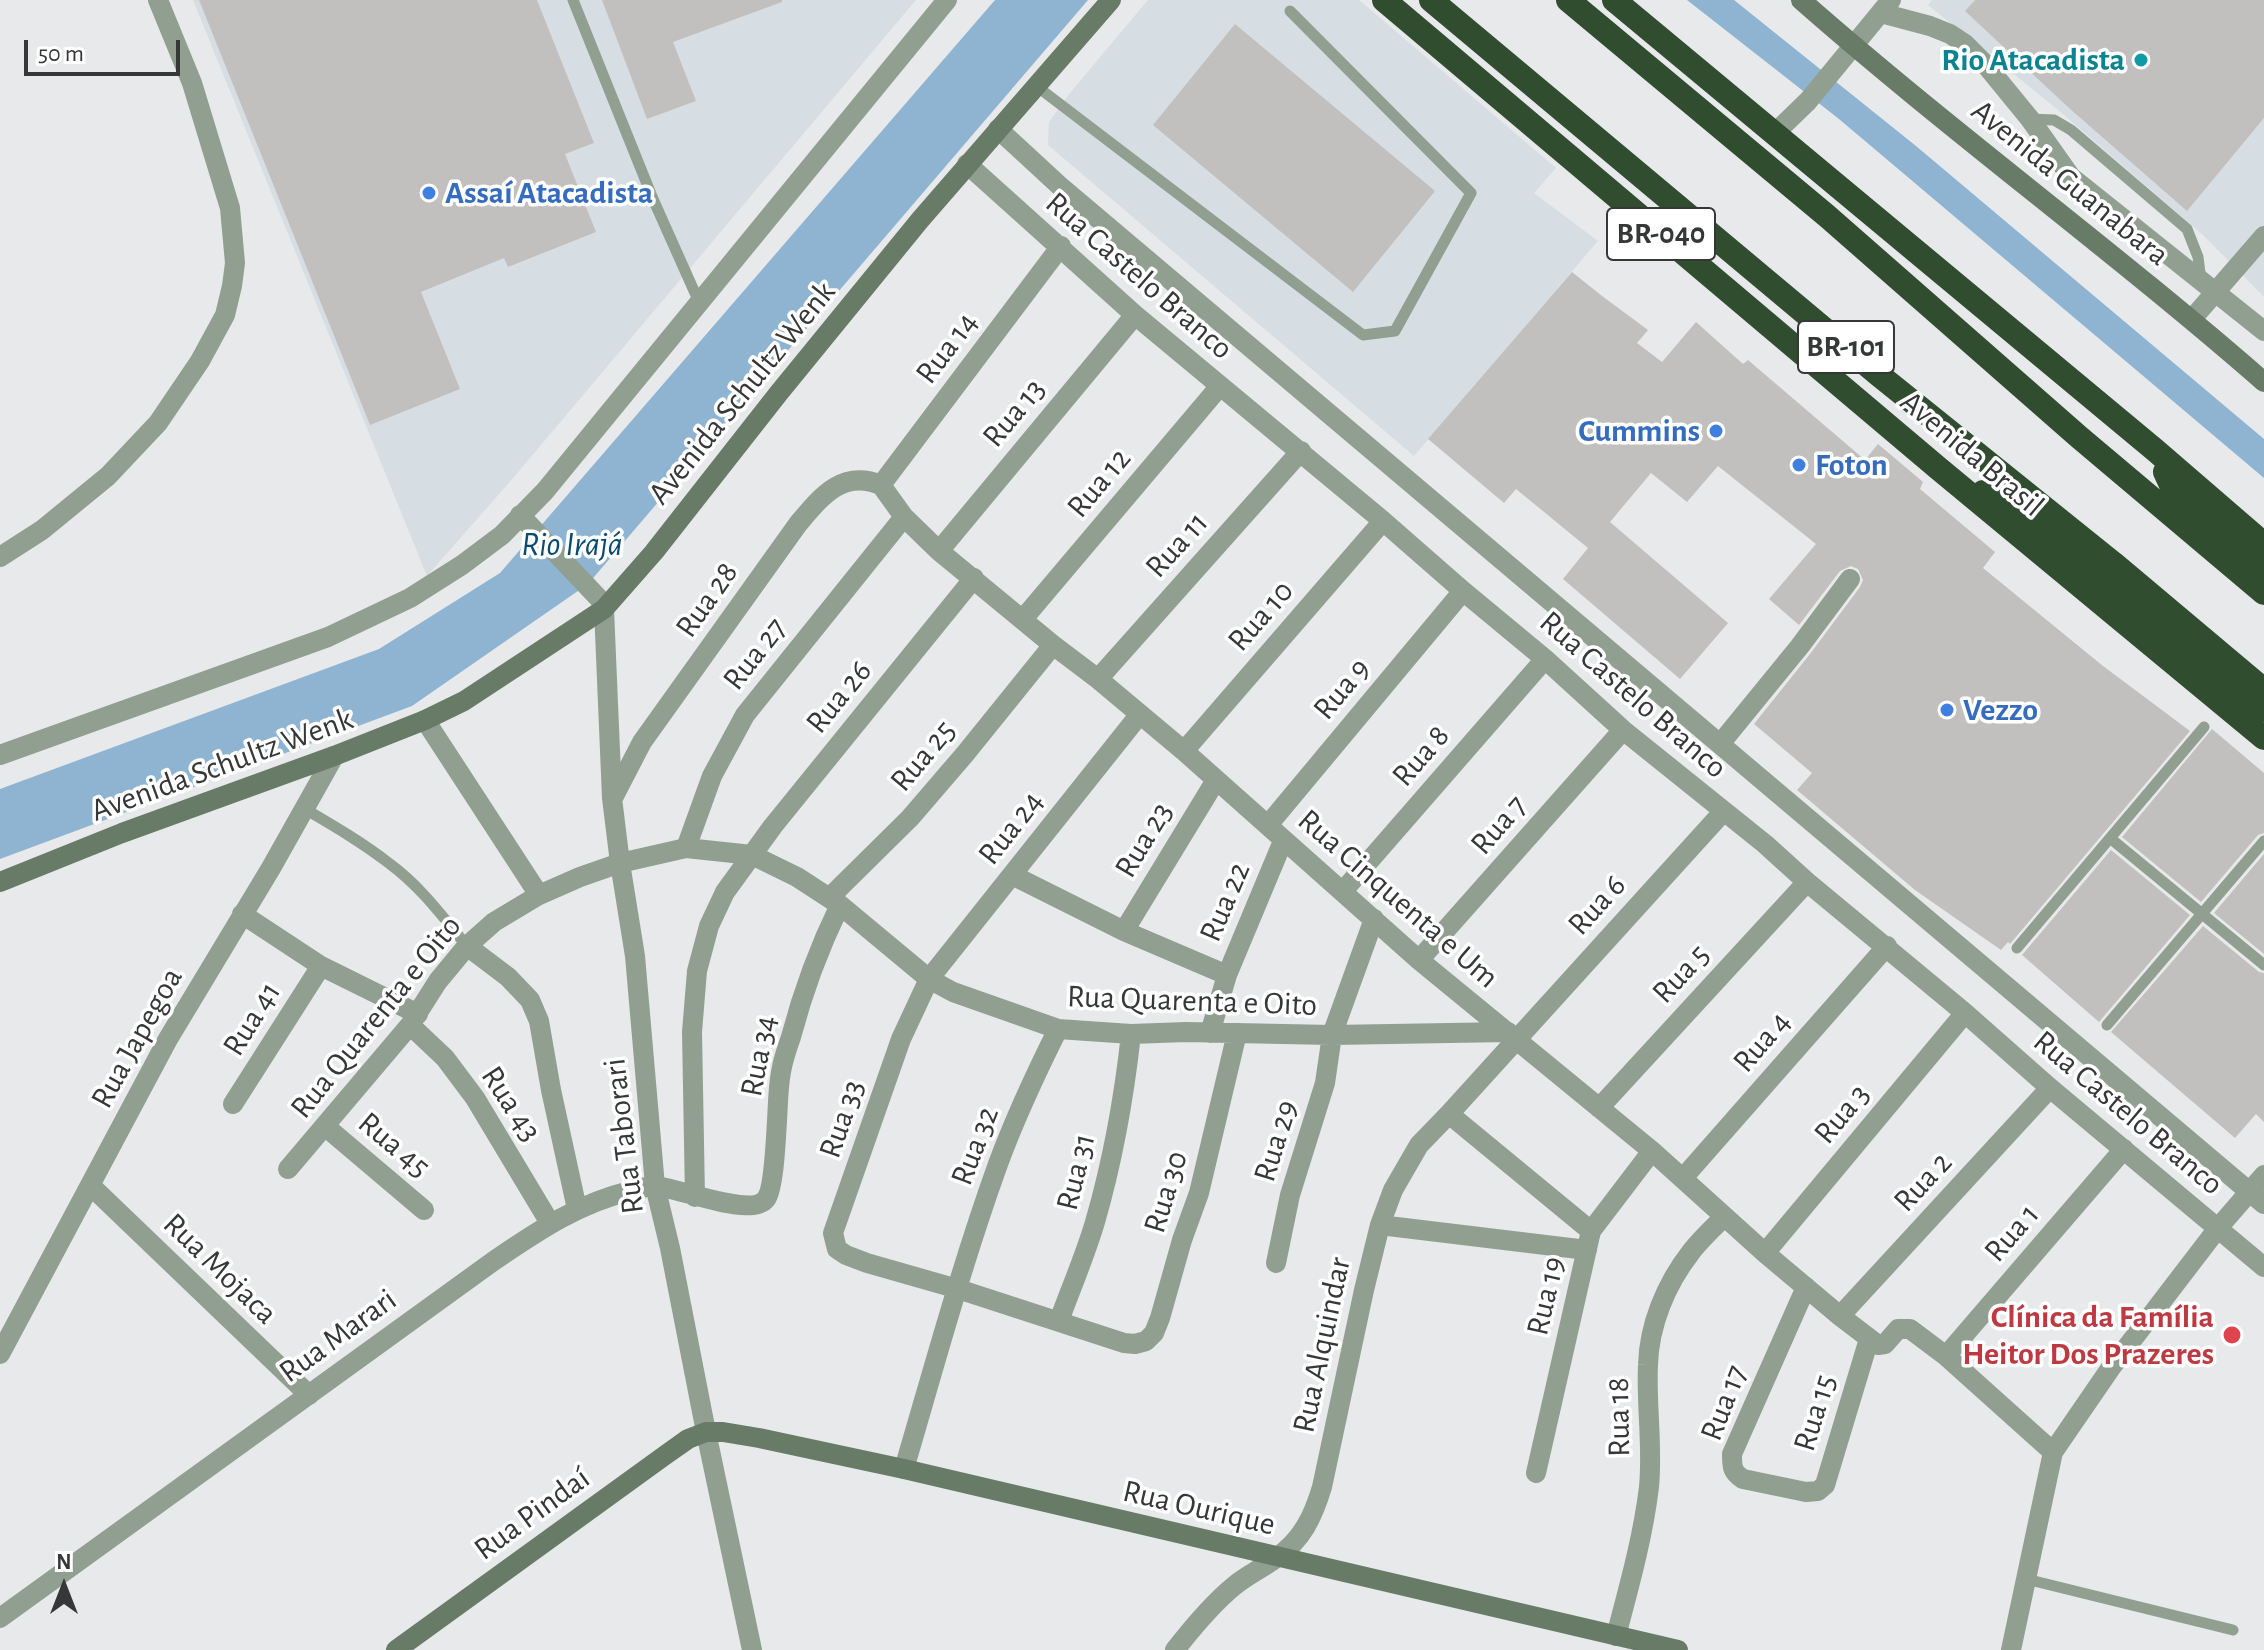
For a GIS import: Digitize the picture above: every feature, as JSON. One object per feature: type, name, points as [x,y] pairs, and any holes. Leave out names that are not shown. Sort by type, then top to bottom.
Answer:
[{"type":"highway","name":"Avenida Brasil","points":[[1384,0],[1938,468],[2264,738]]},
{"type":"highway","name":"Avenida Brasil","points":[[1431,0],[1879,375],[2264,690]]},
{"type":"highway","name":"BR-101","points":[[1568,0],[1827,216],[2079,437],[2264,593]]},
{"type":"highway","points":[[1614,0],[2264,544]]},
{"type":"highway","points":[[2155,450],[2171,485],[2264,571]]},
{"type":"highway","name":"BR-040","points":[[1938,468],[2015,509],[2264,710]]},
{"type":"street","points":[[0,557],[42,530],[108,476],[158,423],[200,361],[225,315],[235,263],[230,208],[192,83],[158,0]]},
{"type":"street","points":[[0,755],[328,637],[410,598],[502,535],[527,523],[545,491],[947,0]]},
{"type":"street","name":"Avenida Schultz Wenk","points":[[0,882],[425,720],[464,701],[605,608],[654,552],[778,394],[967,164],[1111,0]]},
{"type":"street","name":"Avenida Guanabara","points":[[1801,0],[1853,46],[2192,319],[2264,382]]},
{"type":"street","points":[[1775,133],[1808,101],[1886,6],[1950,34],[1965,44],[2030,119],[2071,177],[2264,331]]},
{"type":"street","name":"Rua Castelo Branco","points":[[998,129],[1062,188],[2256,1198]]},
{"type":"street","name":"Rua Castelo Branco","points":[[967,164],[1135,315],[1301,451],[1545,659],[1623,730],[1887,946],[2050,1088],[2264,1267]]},
{"type":"street","points":[[2192,319],[2208,287],[2264,236]]},
{"type":"street","name":"Rua 14","points":[[881,485],[1061,246]]},
{"type":"street","name":"Rua 13","points":[[939,551],[1135,315]]},
{"type":"street","name":"Rua 12","points":[[1023,619],[1220,386]]},
{"type":"street","name":"Rua 11","points":[[1098,679],[1301,451]]},
{"type":"street","name":"Rua 28","points":[[612,798],[642,742],[798,524],[821,497],[840,484],[859,480],[881,485]]},
{"type":"street","name":"Rua Cinquenta e Um","points":[[881,485],[904,517],[939,551],[1184,751],[1419,960],[1652,1151],[1840,1316],[1877,1341]]},
{"type":"street","name":"Rua 27","points":[[686,848],[712,776],[745,715],[904,517]]},
{"type":"street","name":"Rua 10","points":[[1184,751],[1383,521]]},
{"type":"street","points":[[527,523],[605,608]]},
{"type":"street","name":"Rua 26","points":[[695,1197],[692,1032],[697,971],[709,926],[725,892],[773,826],[974,578]]},
{"type":"street","points":[[1720,744],[1850,579]]},
{"type":"street","name":"Rua 9","points":[[1268,825],[1463,591]]},
{"type":"street","name":"Rua Taborari","points":[[605,608],[612,798],[635,956],[655,1186],[752,1650]]},
{"type":"street","name":"Rua 25","points":[[834,902],[965,754],[1053,645]]},
{"type":"street","name":"Rua 8","points":[[1343,891],[1545,659]]},
{"type":"street","name":"Rua 24","points":[[929,979],[1140,714]]},
{"type":"street","points":[[425,720],[539,895]]},
{"type":"street","name":"Rua 7","points":[[1419,960],[1623,730]]},
{"type":"street","name":"Rua Japegoa","points":[[0,1354],[168,1039],[334,756]]},
{"type":"street","name":"Rua 23","points":[[1124,931],[1216,780]]},
{"type":"street","name":"Rua 6","points":[[1512,1036],[1723,812]]},
{"type":"street","name":"Rua 22","points":[[1210,1033],[1227,975],[1283,841]]},
{"type":"street","name":"Rua Quarenta e Oito","points":[[288,1169],[414,1020],[438,981],[467,946],[494,922],[539,895],[580,877],[620,863],[686,848],[752,855],[797,877],[834,902],[929,979],[953,992],[1058,1029],[1131,1034],[1512,1036]]},
{"type":"street","points":[[1012,875],[1124,931],[1227,975]]},
{"type":"street","name":"Rua 5","points":[[1599,1108],[1807,882]]},
{"type":"street","name":"Rua 34","points":[[742,1204],[762,1203],[767,1199],[775,1150],[781,1073],[834,902]]},
{"type":"street","name":"Rua 43","points":[[242,914],[321,966],[414,1020],[475,1098],[550,1223]]},
{"type":"street","name":"Rua 29","points":[[1276,1263],[1290,1195],[1325,1083],[1332,1035],[1374,919]]},
{"type":"street","points":[[467,946],[508,977],[530,1000],[535,1011],[577,1209]]},
{"type":"street","name":"Rua 4","points":[[1683,1178],[1887,946]]},
{"type":"street","name":"Rua 41","points":[[233,1104],[321,966]]},
{"type":"street","name":"Rua 33","points":[[929,979],[901,1039],[833,1233],[837,1249],[846,1255],[958,1289]]},
{"type":"street","name":"Rua 3","points":[[1765,1253],[1965,1013]]},
{"type":"street","name":"Rua 32","points":[[904,1469],[999,1162],[1032,1081],[1058,1029]]},
{"type":"street","name":"Rua 30","points":[[1059,1321],[1124,1343],[1146,1341],[1154,1333],[1199,1193],[1237,1033]]},
{"type":"street","name":"Rua 31","points":[[1059,1321],[1094,1226],[1107,1177],[1123,1100],[1131,1034]]},
{"type":"street","name":"Rua Alquindar","points":[[1175,1650],[1235,1585],[1278,1557],[1306,1529],[1322,1487],[1364,1290],[1380,1225],[1393,1190],[1419,1145],[1449,1114],[1512,1036]]},
{"type":"street","name":"Rua 2","points":[[1840,1316],[2050,1088]]},
{"type":"street","points":[[1449,1114],[1589,1240]]},
{"type":"street","name":"Rua 45","points":[[326,1127],[424,1210]]},
{"type":"street","name":"Rua 1","points":[[1946,1356],[2124,1149]]},
{"type":"street","name":"Rua 19","points":[[1536,1473],[1589,1240],[1652,1151]]},
{"type":"street","points":[[2011,1650],[2053,1452],[2110,1369],[2218,1228],[2256,1198],[2264,1175]]},
{"type":"street","name":"Rua Mojaca","points":[[91,1186],[309,1395]]},
{"type":"street","name":"Rua Marari","points":[[0,1618],[550,1223],[609,1196],[655,1186],[695,1197],[742,1204]]},
{"type":"street","name":"Rua 18","points":[[1616,1636],[1638,1550],[1649,1488],[1651,1433],[1648,1364],[1653,1324],[1668,1289],[1690,1252],[1724,1217]]},
{"type":"street","points":[[1380,1225],[1589,1240]]},
{"type":"street","name":"Rua 17","points":[[1806,1287],[1732,1454],[1732,1468],[1743,1479],[1806,1492]]},
{"type":"street","points":[[958,1289],[1059,1321]]},
{"type":"street","points":[[1877,1341],[1898,1329],[1910,1329],[1946,1356],[2053,1452]]},
{"type":"street","name":"Rua 15","points":[[1806,1492],[1818,1491],[1825,1485],[1877,1341]]},
{"type":"street","name":"Rua Ourique","points":[[706,1432],[759,1438],[904,1469],[1678,1650]]},
{"type":"street","name":"Rua Pindaí","points":[[396,1650],[688,1439],[706,1432]]},
{"type":"lane","points":[[573,0],[653,199],[699,302]]},
{"type":"lane","points":[[1035,85],[1363,335],[1395,331],[1471,193],[1290,11]]},
{"type":"lane","points":[[2030,119],[2054,120],[2071,130],[2187,229],[2208,287]]},
{"type":"lane","points":[[2017,948],[2204,727]]},
{"type":"lane","points":[[305,809],[392,865],[433,905],[467,946]]},
{"type":"lane","points":[[2110,838],[2264,965]]},
{"type":"lane","points":[[2107,1025],[2264,841]]},
{"type":"lane","points":[[2026,1579],[2233,1630]]},
{"type":"shaded area","points":[[193,0],[916,0],[427,576]]},
{"type":"shaded area","points":[[1148,0],[1359,0],[1556,168],[1534,193],[1598,241],[1414,456],[1048,145],[1049,122]]},
{"type":"shaded area","name":"Rio Atacadista","points":[[1932,0],[2264,0],[2264,297],[2204,236],[2057,109],[1928,5]]},
{"type":"water","name":"Rio Irajá","points":[[995,0],[1088,0],[588,584],[412,706],[0,859],[0,789],[379,649],[500,573]]},
{"type":"water","points":[[1687,0],[1734,0],[1916,146],[2264,439],[2264,478],[1839,119]]},
{"type":"building","name":"Assaí Atacadista","points":[[199,0],[537,0],[594,143],[565,154],[596,232],[508,267],[504,258],[421,292],[460,389],[370,425]]},
{"type":"building","name":"Assaí Atacadista","points":[[602,0],[782,2],[673,42],[696,101],[647,119]]},
{"type":"building","name":"Rio Atacadista","points":[[1975,0],[2264,0],[2264,118],[2187,211],[2069,108],[1965,11]]},
{"type":"building","points":[[1235,24],[1435,191],[1353,292],[1153,125]]},
{"type":"building","points":[[1572,272],[1648,330],[1637,343],[1662,362],[1696,322],[1743,364],[1748,360],[1865,460],[1878,444],[1923,482],[1920,489],[1995,552],[1983,568],[2103,666],[2190,731],[2010,944],[2008,942],[2001,950],[1915,890],[1797,790],[1812,773],[1754,724],[1860,587],[1863,580],[1858,569],[1851,566],[1840,571],[1799,625],[1769,599],[1816,544],[1718,466],[1687,502],[1651,473],[1610,522],[1728,623],[1680,679],[1563,579],[1588,548],[1516,489],[1504,503],[1428,439]]},
{"type":"building","points":[[2212,729],[2264,773],[2264,833],[2258,835],[2201,902],[2122,837]]},
{"type":"building","points":[[2111,850],[2190,915],[2099,1022],[2022,955]]},
{"type":"building","points":[[2264,854],[2264,954],[2214,913]]},
{"type":"building","points":[[2203,926],[2264,973],[2264,1122],[2256,1114],[2235,1138],[2111,1032]]},
{"type":"place","name":"Rio Atacadista","points":[[2141,60]]},
{"type":"place","name":"Assaí Atacadista","points":[[429,193]]},
{"type":"place","name":"Cummins","points":[[1716,431]]},
{"type":"place","name":"Foton","points":[[1799,465]]},
{"type":"place","name":"Vezzo","points":[[1947,710]]},
{"type":"place","name":"Clínica da Família Heitor Dos Prazeres","points":[[2232,1335]]}]
